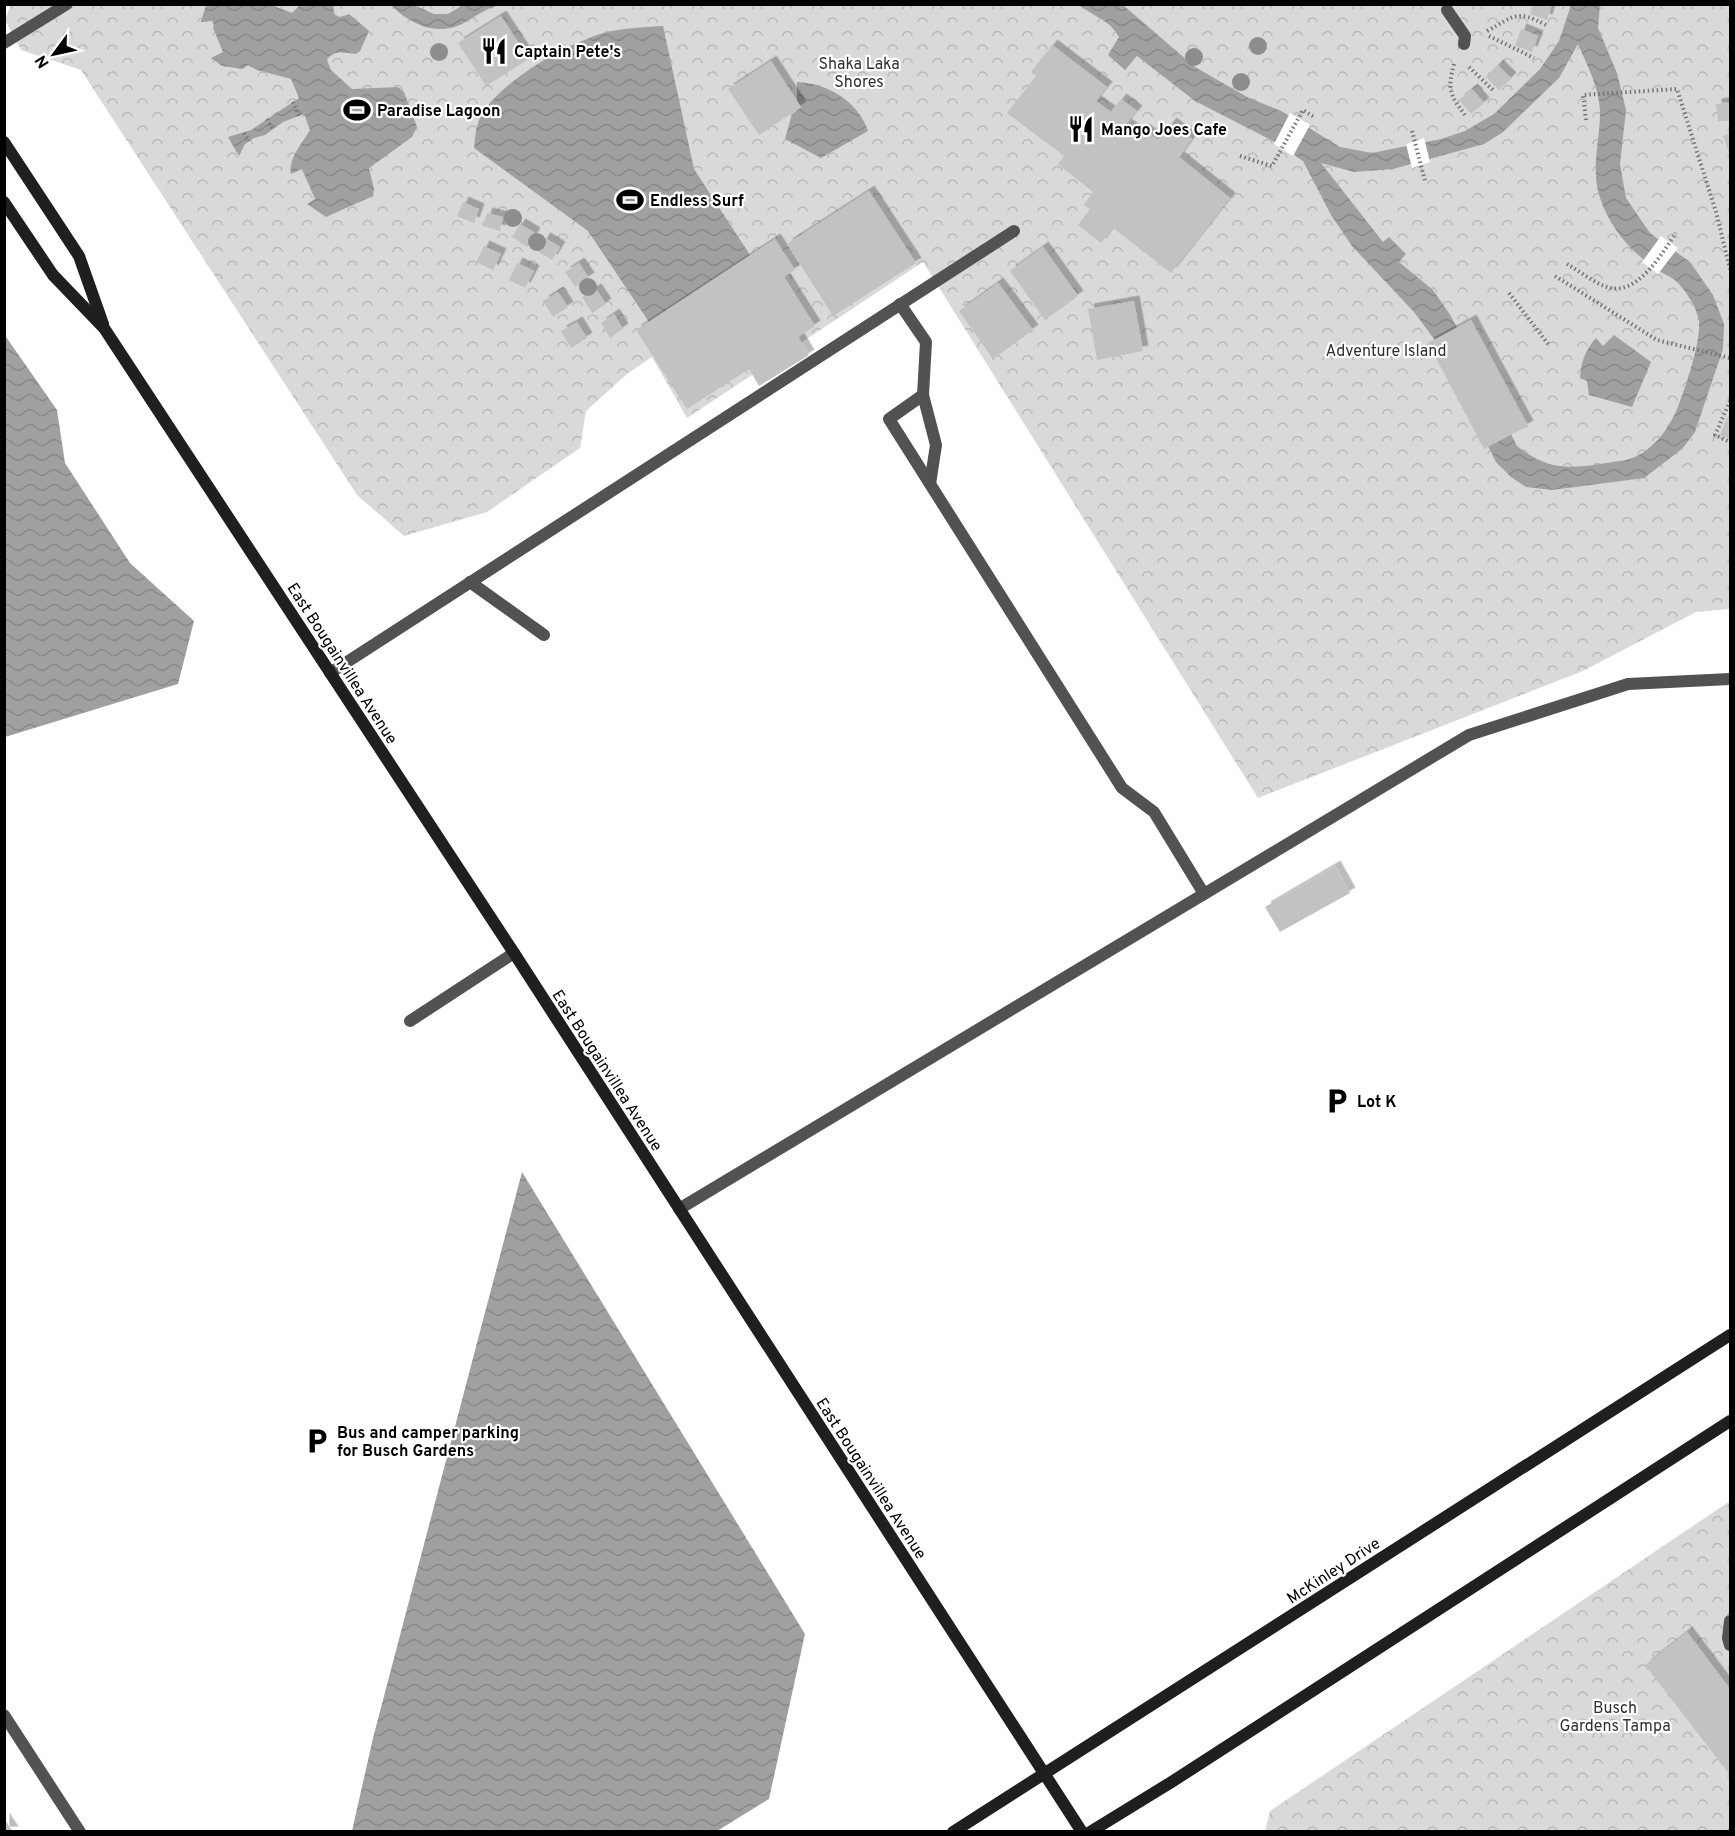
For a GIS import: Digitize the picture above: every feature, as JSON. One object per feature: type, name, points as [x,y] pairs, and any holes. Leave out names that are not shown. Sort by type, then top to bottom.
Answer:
[{"type":"street","points":[[4,43],[66,4]]},
{"type":"street","points":[[1448,10],[1469,40]]},
{"type":"street","name":"East Bougainvillea Avenue","points":[[4,142],[80,256],[104,328]]},
{"type":"street","name":"East Bougainvillea Avenue","points":[[4,202],[53,275],[104,328],[514,954],[1082,1832]]},
{"type":"street","points":[[330,673],[1014,231]]},
{"type":"street","points":[[900,304],[926,342],[923,395],[936,445],[930,484]]},
{"type":"street","points":[[923,395],[889,419],[1122,788],[1154,812],[1204,894]]},
{"type":"street","points":[[470,582],[544,635]]},
{"type":"street","points":[[679,1209],[1470,735],[1628,684],[1731,679]]},
{"type":"street","points":[[410,1021],[514,954]]},
{"type":"street","name":"McKinley Drive","points":[[953,1832],[1731,1335]]},
{"type":"street","points":[[1090,1832],[1170,1783],[1731,1421]]},
{"type":"street","points":[[1731,1621],[1728,1638],[1731,1644]]},
{"type":"street","points":[[4,1715],[80,1832]]},
{"type":"path","points":[[1466,115],[1450,93],[1449,84],[1469,40],[1515,15],[1527,15],[1546,25]]},
{"type":"path","points":[[1469,40],[1534,58]]},
{"type":"path","points":[[1469,40],[1469,68],[1494,91]]},
{"type":"path","points":[[1586,120],[1583,95],[1677,89],[1716,212],[1731,270]]},
{"type":"path","points":[[293,102],[299,116]]},
{"type":"path","points":[[1240,156],[1272,166],[1303,110],[1314,117]]},
{"type":"path","points":[[267,119],[272,129]]},
{"type":"path","points":[[1412,131],[1425,181]]},
{"type":"path","points":[[244,133],[249,141]]},
{"type":"path","points":[[1567,264],[1607,288],[1632,284],[1651,267],[1676,233]]},
{"type":"path","points":[[1555,276],[1657,340],[1731,358]]},
{"type":"path","points":[[1509,293],[1548,344]]},
{"type":"path","points":[[1731,401],[1715,435],[1731,442]]},
{"type":"green space","name":"Adventure Island","points":[[11,4],[1730,5],[1730,609],[1696,612],[1583,671],[1258,798],[923,262],[687,418],[652,357],[627,374],[586,411],[580,448],[487,512],[404,536],[357,495],[81,70],[21,50],[5,20]]},
{"type":"green space","name":"Busch Gardens Tampa","points":[[1730,1501],[1730,1831],[1265,1832],[1270,1811]]},
{"type":"water","name":"Paradise Lagoon","points":[[332,4],[335,15],[340,17],[349,14],[369,31],[360,51],[356,54],[340,52],[333,54],[327,60],[331,70],[352,89],[398,87],[404,92],[417,127],[412,137],[369,168],[374,189],[373,196],[326,217],[307,204],[315,199],[302,169],[291,174],[294,157],[310,130],[304,114],[283,122],[265,135],[254,138],[245,144],[239,156],[228,137],[251,130],[299,98],[291,79],[257,70],[248,65],[243,69],[222,66],[211,58],[223,52],[213,28],[214,25],[212,21],[201,22],[206,5],[271,5],[292,13],[300,5]]},
{"type":"water","points":[[391,5],[414,5],[434,14],[448,14],[463,5],[500,5],[485,10],[462,24],[443,29],[414,22]]},
{"type":"water","points":[[1079,5],[1123,5],[1195,67],[1249,98],[1281,111],[1340,147],[1372,153],[1441,139],[1465,131],[1494,114],[1540,69],[1559,41],[1571,5],[1600,5],[1598,28],[1617,73],[1626,110],[1620,164],[1626,198],[1650,233],[1690,262],[1713,295],[1724,324],[1723,349],[1695,432],[1682,449],[1644,478],[1552,490],[1526,487],[1511,477],[1496,462],[1434,339],[1414,312],[1352,246],[1331,215],[1303,161],[1275,142],[1195,101],[1137,56],[1125,70],[1108,55],[1119,37],[1115,31],[1106,22]],"holes":[[[1578,44],[1593,79],[1600,107],[1596,178],[1604,209],[1615,228],[1636,253],[1654,268],[1675,280],[1684,290],[1696,311],[1699,330],[1692,365],[1677,409],[1668,427],[1655,443],[1630,459],[1566,467],[1542,461],[1517,446],[1451,316],[1433,290],[1399,262],[1406,254],[1389,237],[1383,242],[1321,163],[1354,172],[1393,169],[1484,144],[1503,132],[1559,78]]]},
{"type":"water","name":"Endless Surf","points":[[663,26],[694,169],[750,255],[649,322],[588,231],[474,148],[479,120],[488,106],[501,92],[537,65],[577,43],[612,31]]},
{"type":"water","points":[[797,82],[819,86],[840,96],[857,111],[868,131],[821,158],[785,139],[792,114],[801,107],[797,101]]},
{"type":"water","points":[[4,334],[57,410],[65,463],[130,563],[194,621],[178,684],[5,737]]},
{"type":"water","points":[[1614,335],[1651,362],[1632,407],[1589,395],[1587,381],[1580,378],[1584,357],[1592,343],[1596,338],[1603,346]]},
{"type":"water","points":[[522,1172],[805,1634],[769,1799],[717,1831],[352,1831],[373,1738]]},
{"type":"pier","points":[[1290,113],[1310,125],[1293,156],[1274,144]]},
{"type":"pier","points":[[1424,138],[1430,162],[1412,168],[1406,144]]},
{"type":"pier","points":[[1661,236],[1678,248],[1658,274],[1642,262]]},
{"type":"building","points":[[1533,4],[1552,4],[1547,20],[1530,14]]},
{"type":"building","name":"Captain Pete's","points":[[501,16],[529,59],[486,86],[458,43]]},
{"type":"building","points":[[1521,29],[1538,36],[1532,52],[1515,45]]},
{"type":"building","points":[[1052,45],[1107,87],[1096,101],[1111,112],[1121,99],[1137,111],[1126,124],[1140,134],[1144,129],[1158,140],[1171,123],[1192,139],[1179,157],[1230,198],[1171,273],[1113,228],[1101,243],[1078,225],[1090,209],[1084,205],[1093,192],[1058,164],[1064,156],[1007,113],[1036,76],[1031,72]]},
{"type":"building","points":[[771,61],[801,107],[759,135],[728,89]]},
{"type":"building","points":[[1498,65],[1511,78],[1499,90],[1486,77]]},
{"type":"building","points":[[1472,89],[1484,103],[1471,114],[1459,100]]},
{"type":"building","points":[[1730,102],[1730,121],[1718,121],[1716,104]]},
{"type":"building","points":[[1730,134],[1730,155],[1723,136]]},
{"type":"building","points":[[869,191],[916,263],[833,316],[787,244]]},
{"type":"building","points":[[463,202],[479,209],[474,223],[457,216]]},
{"type":"building","points":[[487,213],[503,217],[500,231],[483,226]]},
{"type":"building","points":[[520,224],[535,233],[527,247],[512,237]]},
{"type":"building","points":[[545,238],[560,247],[552,260],[537,251]]},
{"type":"building","points":[[775,239],[795,270],[784,277],[815,326],[798,337],[809,355],[759,386],[749,369],[687,409],[636,330]]},
{"type":"building","points":[[484,246],[501,254],[493,270],[476,262]]},
{"type":"building","points":[[1043,247],[1078,296],[1045,320],[1010,271]]},
{"type":"building","points":[[517,263],[534,271],[525,288],[509,280]]},
{"type":"building","points":[[579,263],[589,278],[575,287],[565,272]]},
{"type":"building","points":[[998,283],[1033,330],[993,359],[959,311]]},
{"type":"building","points":[[596,289],[606,304],[592,313],[582,297]]},
{"type":"building","points":[[558,292],[568,307],[553,317],[543,301]]},
{"type":"building","points":[[1134,301],[1143,351],[1097,360],[1088,309]]},
{"type":"building","points":[[614,314],[623,329],[610,338],[601,323]]},
{"type":"building","points":[[1471,320],[1528,426],[1484,449],[1428,343]]},
{"type":"building","points":[[577,322],[587,338],[571,348],[561,331]]},
{"type":"building","points":[[1730,411],[1730,440],[1720,435]]},
{"type":"building","points":[[1335,866],[1350,893],[1280,932],[1265,907]]},
{"type":"building","points":[[1687,1632],[1730,1689],[1730,1775],[1645,1665]]},
{"type":"building","points":[[4,1818],[13,1832],[4,1832]]},
{"type":"place","name":"Captain Pete's","points":[[494,51]]},
{"type":"place","name":"Paradise Lagoon","points":[[357,110]]},
{"type":"place","name":"Mango Joes Cafe","points":[[1081,129]]},
{"type":"place","name":"Endless Surf","points":[[630,200]]},
{"type":"place","name":"Lot K","points":[[1337,1101]]},
{"type":"place","name":"Bus and camper parking for Busch Gardens","points":[[317,1441]]},
{"type":"park label","name":"Shaka Laka Shores","points":[[859,72]]}]
